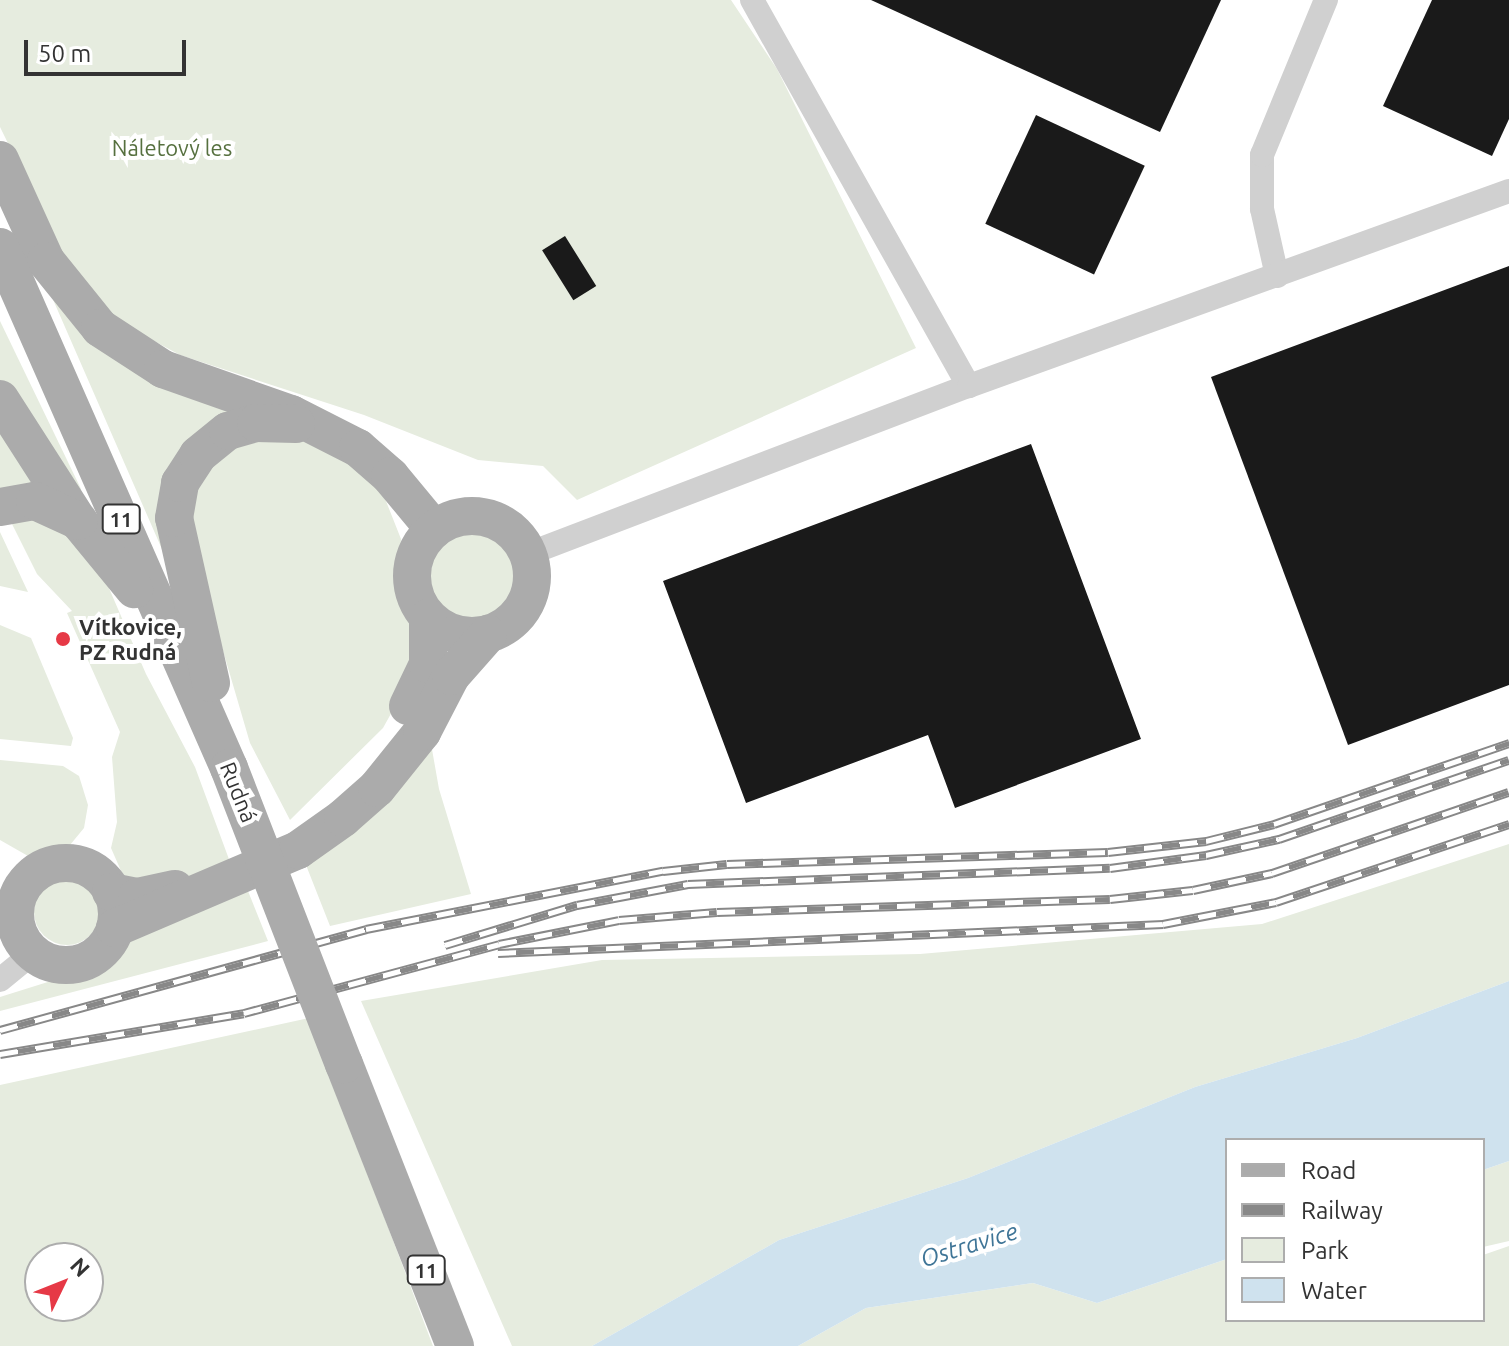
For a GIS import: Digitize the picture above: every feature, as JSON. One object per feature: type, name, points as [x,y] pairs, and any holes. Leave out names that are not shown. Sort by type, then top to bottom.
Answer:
[{"type":"main road","points":[[0,160],[51,269],[100,328],[163,369],[316,427],[382,467],[434,529]]},
{"type":"main road","name":"Rudná","points":[[0,247],[229,768],[455,1346]]},
{"type":"main road","points":[[0,399],[79,522],[118,566],[191,679]]},
{"type":"main road","points":[[229,768],[174,518],[177,496],[190,464],[228,431],[256,423],[316,427]]},
{"type":"main road","points":[[0,507],[40,502],[79,522]]},
{"type":"main road","points":[[462,516],[492,519],[517,537],[528,554],[532,581],[524,607],[505,627],[488,634],[456,635],[428,618],[415,597],[411,572],[418,548],[434,529],[462,516]]},
{"type":"main road","points":[[113,910],[200,879],[255,853],[327,802],[403,715],[428,664],[428,618]]},
{"type":"main road","points":[[113,910],[298,850],[343,818],[377,788],[422,732],[451,676],[488,634]]},
{"type":"main road","points":[[74,864],[95,873],[113,910],[100,952],[74,965],[45,961],[23,942],[15,913],[12,873],[74,864]]},
{"type":"street","points":[[752,0],[969,386]]},
{"type":"street","points":[[1277,276],[1260,194],[1262,155],[1326,0]]},
{"type":"street","points":[[528,554],[969,386],[1509,191]]},
{"type":"street","points":[[0,980],[33,953]]},
{"type":"green space","name":"Náletový les","points":[[0,0],[731,0],[777,69],[916,348],[577,500],[543,466],[478,460],[364,415],[180,355],[117,321],[65,259],[0,127]]},
{"type":"green space","points":[[51,295],[256,411],[220,422],[168,563]]},
{"type":"green space","points":[[0,321],[81,489],[82,501],[0,380]]},
{"type":"green space","points":[[0,428],[46,493],[0,496]]},
{"type":"green space","points":[[301,439],[337,454],[382,491],[401,539],[397,593],[417,638],[403,692],[383,728],[290,820],[250,743],[195,555],[191,487],[242,440]]},
{"type":"green space","points":[[7,514],[57,518],[96,558],[146,674],[195,767],[230,862],[164,889],[125,880],[111,848],[117,822],[112,757],[120,732],[67,613],[72,611],[37,574]]},
{"type":"green space","points":[[0,532],[28,592],[0,586]]},
{"type":"green space","points":[[474,533],[491,537],[505,546],[514,560],[518,577],[514,594],[505,608],[491,617],[474,621],[457,617],[443,608],[434,594],[430,577],[434,560],[443,546],[457,537]]},
{"type":"green space","points":[[0,625],[31,638],[73,738],[71,746],[0,739]]},
{"type":"green space","points":[[430,738],[439,789],[471,894],[330,926],[304,860]]},
{"type":"green space","points":[[0,760],[63,766],[79,776],[88,805],[84,828],[70,845],[58,853],[28,856],[0,840]]},
{"type":"green space","points":[[1509,844],[1509,981],[1357,1038],[1195,1087],[968,1178],[779,1240],[592,1346],[512,1346],[361,1001],[602,960],[920,954],[1262,924]]},
{"type":"green space","points":[[67,879],[80,882],[90,889],[97,899],[100,912],[97,925],[90,935],[80,942],[67,945],[54,942],[44,935],[37,925],[34,912],[37,899],[44,889],[54,882]]},
{"type":"green space","points":[[246,886],[268,941],[0,1011],[0,997],[102,965],[128,933]]},
{"type":"green space","points":[[309,1018],[433,1346],[0,1346],[0,1085]]},
{"type":"green space","points":[[1509,1161],[1509,1241],[1485,1247],[1485,1169]]},
{"type":"green space","points":[[1509,1246],[1509,1346],[798,1346],[866,1308],[1033,1283],[1097,1303],[1225,1260],[1225,1322],[1485,1322],[1485,1254]]},
{"type":"water","name":"Ostravice","points":[[1509,981],[1509,1161],[1485,1169],[1485,1138],[1225,1138],[1225,1260],[1097,1303],[1033,1283],[866,1308],[798,1346],[592,1346],[779,1240],[968,1178],[1195,1087],[1357,1038]]},
{"type":"building","points":[[871,0],[1221,0],[1160,132]]},
{"type":"building","points":[[1432,0],[1509,0],[1509,119],[1492,156],[1383,106]]},
{"type":"building","points":[[1036,115],[1145,166],[1094,274],[985,224]]},
{"type":"building","points":[[565,236],[596,286],[573,300],[542,250]]},
{"type":"building","points":[[1509,266],[1509,685],[1348,745],[1211,377]]},
{"type":"building","points":[[1031,444],[1141,739],[955,808],[928,735],[746,803],[663,581]]},
{"type":"railway","points":[[0,1030],[366,929],[663,871],[727,864],[1108,852],[1206,841],[1274,824],[1509,743]]},
{"type":"railway","points":[[445,945],[577,905],[688,884],[1110,868],[1206,855],[1279,839],[1509,760]]},
{"type":"railway","points":[[0,1054],[244,1013],[499,944],[619,920],[717,912],[1110,899],[1193,890],[1272,873],[1509,792]]},
{"type":"railway","points":[[498,953],[1163,924],[1276,902],[1509,824]]},
{"type":"place","name":"Vítkovice, PZ Rudná","points":[[63,639]]}]
